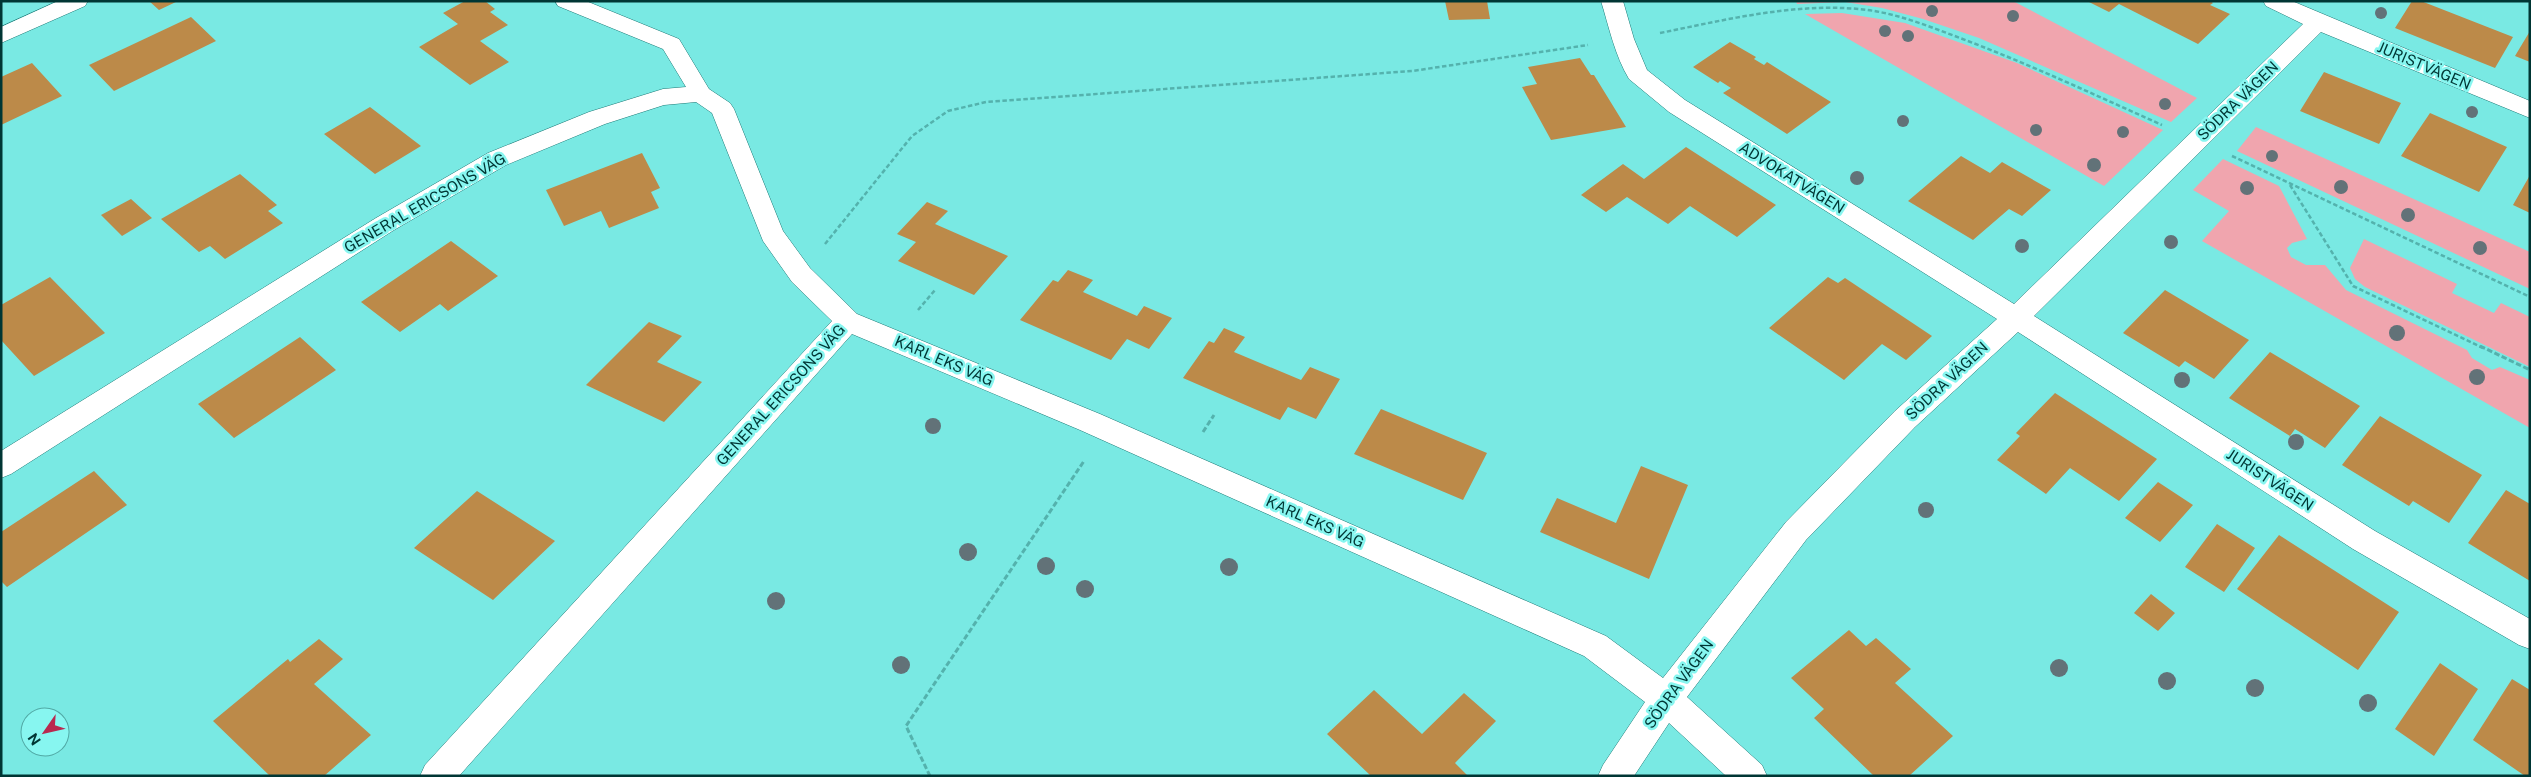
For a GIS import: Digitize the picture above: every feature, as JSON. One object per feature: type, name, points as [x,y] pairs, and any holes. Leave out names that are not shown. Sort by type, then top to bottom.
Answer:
[{"type":"street","points":[[1,36],[77,1]]},
{"type":"street","points":[[566,1],[672,44],[701,94]]},
{"type":"street","name":"ADVOKATVÄGEN","points":[[1612,1],[1623,39],[1637,74],[1677,106],[2016,318]]},
{"type":"street","points":[[2274,1],[2318,22]]},
{"type":"street","name":"SÖDRA VÄGEN","points":[[1615,776],[1666,699],[1796,531],[1905,419],[2016,318],[2318,22]]},
{"type":"street","name":"JURISTVÄGEN","points":[[2318,22],[2530,110]]},
{"type":"street","name":"GENERAL ERICSONS VÄG","points":[[1,466],[385,224],[497,159],[597,118],[663,97],[701,94],[722,109],[772,234],[801,275],[848,321],[437,776]]},
{"type":"street","name":"JURISTVÄGEN","points":[[2016,318],[2364,540],[2530,635]]},
{"type":"street","name":"KARL EKS VÄG","points":[[848,321],[1090,422],[1595,646],[1666,699],[1750,776]]},
{"type":"path","points":[[1652,34],[1763,14],[1825,8],[1860,9],[1897,15],[1998,51],[2165,126]]},
{"type":"path","points":[[825,245],[912,136],[948,111],[986,102],[1412,71],[1594,44]]},
{"type":"path","points":[[2231,156],[2530,297]]},
{"type":"path","points":[[2290,184],[2353,286],[2530,370]]},
{"type":"path","points":[[930,776],[906,726],[1089,454]]},
{"type":"shaded area","points":[[1796,1],[2013,1],[2197,98],[2171,122],[1979,38],[1923,19],[1882,8],[1845,2],[1797,4]]},
{"type":"shaded area","points":[[1842,13],[1905,23],[2017,63],[2163,130],[2104,186],[1805,14]]},
{"type":"shaded area","points":[[2256,127],[2530,252],[2530,289],[2237,151]]},
{"type":"shaded area","points":[[2223,159],[2279,186],[2307,239],[2292,243],[2287,248],[2291,257],[2306,265],[2325,265],[2346,290],[2467,350],[2472,358],[2492,370],[2500,367],[2530,380],[2530,428],[2202,241],[2229,211],[2193,190]]},
{"type":"shaded area","points":[[2364,239],[2457,284],[2452,293],[2494,313],[2501,303],[2530,317],[2530,367],[2365,287],[2355,279],[2350,268]]},
{"type":"building","points":[[149,1],[178,1],[159,10]]},
{"type":"building","points":[[465,1],[485,1],[495,9],[490,12],[508,25],[480,41],[509,62],[470,85],[419,47],[458,24],[443,13]]},
{"type":"building","points":[[1445,1],[1487,1],[1490,19],[1449,20]]},
{"type":"building","points":[[2087,1],[2210,1],[2213,3],[2210,5],[2230,14],[2198,44],[2119,4],[2109,12]]},
{"type":"building","points":[[2412,1],[2421,1],[2513,37],[2495,68],[2395,28]]},
{"type":"building","points":[[191,17],[216,41],[114,91],[89,65]]},
{"type":"building","points":[[2530,31],[2530,62],[2515,56]]},
{"type":"building","points":[[1730,42],[1756,57],[1754,59],[1764,65],[1767,62],[1831,102],[1787,134],[1723,93],[1731,88],[1720,81],[1718,83],[1693,67]]},
{"type":"building","points":[[1580,58],[1591,75],[1594,75],[1626,127],[1551,140],[1522,87],[1537,84],[1528,67]]},
{"type":"building","points":[[32,63],[62,96],[1,125],[1,77]]},
{"type":"building","points":[[2324,72],[2401,103],[2379,144],[2300,111]]},
{"type":"building","points":[[370,107],[421,146],[375,174],[324,134]]},
{"type":"building","points":[[2430,113],[2507,147],[2479,192],[2401,156]]},
{"type":"building","points":[[1686,147],[1776,205],[1737,237],[1690,206],[1668,224],[1627,197],[1606,212],[1581,195],[1623,164],[1644,179]]},
{"type":"building","points":[[642,153],[660,188],[651,192],[659,208],[609,228],[601,211],[564,226],[546,190]]},
{"type":"building","points":[[1961,156],[1990,173],[2002,162],[2051,190],[2022,216],[2009,209],[1973,240],[1908,201]]},
{"type":"building","points":[[240,174],[277,205],[268,211],[283,223],[225,259],[210,246],[199,252],[161,219]]},
{"type":"building","points":[[2530,175],[2530,213],[2513,205]]},
{"type":"building","points":[[131,199],[152,218],[122,236],[101,215]]},
{"type":"building","points":[[927,202],[948,211],[935,224],[1008,256],[974,295],[898,261],[916,242],[897,234]]},
{"type":"building","points":[[451,241],[498,276],[448,311],[440,304],[400,332],[361,302]]},
{"type":"building","points":[[1068,270],[1093,280],[1083,292],[1137,316],[1144,306],[1172,318],[1149,349],[1127,339],[1111,360],[1020,320],[1053,280],[1058,282]]},
{"type":"building","points":[[50,277],[105,333],[34,376],[1,340],[1,305]]},
{"type":"building","points":[[1828,277],[1838,283],[1845,278],[1932,336],[1906,360],[1882,344],[1844,380],[1769,328]]},
{"type":"building","points":[[2165,290],[2249,340],[2214,379],[2185,361],[2179,367],[2123,333]]},
{"type":"building","points":[[649,322],[682,336],[657,362],[702,382],[664,422],[586,385]]},
{"type":"building","points":[[1224,328],[1245,337],[1234,352],[1301,380],[1310,367],[1340,379],[1316,419],[1288,407],[1280,420],[1183,378],[1209,341],[1214,343]]},
{"type":"building","points":[[300,337],[336,370],[234,438],[198,404]]},
{"type":"building","points":[[2270,352],[2360,406],[2325,448],[2295,429],[2290,436],[2229,398]]},
{"type":"building","points":[[2055,393],[2157,459],[2119,501],[2070,468],[2046,494],[1997,460],[2020,436],[2016,433]]},
{"type":"building","points":[[1381,409],[1487,453],[1463,500],[1354,454]]},
{"type":"building","points":[[2380,416],[2482,475],[2449,523],[2413,501],[2409,506],[2342,465]]},
{"type":"building","points":[[1641,466],[1688,485],[1649,579],[1540,532],[1557,498],[1616,523]]},
{"type":"building","points":[[94,471],[127,505],[7,587],[1,581],[1,532]]},
{"type":"building","points":[[2158,482],[2193,505],[2160,542],[2125,518]]},
{"type":"building","points":[[2506,490],[2530,504],[2530,581],[2468,543]]},
{"type":"building","points":[[477,491],[555,541],[493,600],[414,548]]},
{"type":"building","points":[[2217,524],[2255,548],[2224,592],[2185,567]]},
{"type":"building","points":[[2279,535],[2399,612],[2358,670],[2237,589]]},
{"type":"building","points":[[2151,594],[2175,613],[2158,631],[2134,613]]},
{"type":"building","points":[[1849,630],[1866,646],[1876,638],[1911,669],[1895,683],[1953,736],[1909,776],[1874,776],[1814,718],[1824,709],[1791,678]]},
{"type":"building","points":[[319,639],[343,659],[314,684],[371,735],[324,776],[270,776],[213,721],[288,659],[290,662]]},
{"type":"building","points":[[2440,663],[2478,689],[2434,756],[2395,729]]},
{"type":"building","points":[[2512,679],[2530,690],[2530,776],[2525,776],[2473,740]]},
{"type":"building","points":[[1374,690],[1422,734],[1464,693],[1496,721],[1455,763],[1468,776],[1371,776],[1327,734]]}]
